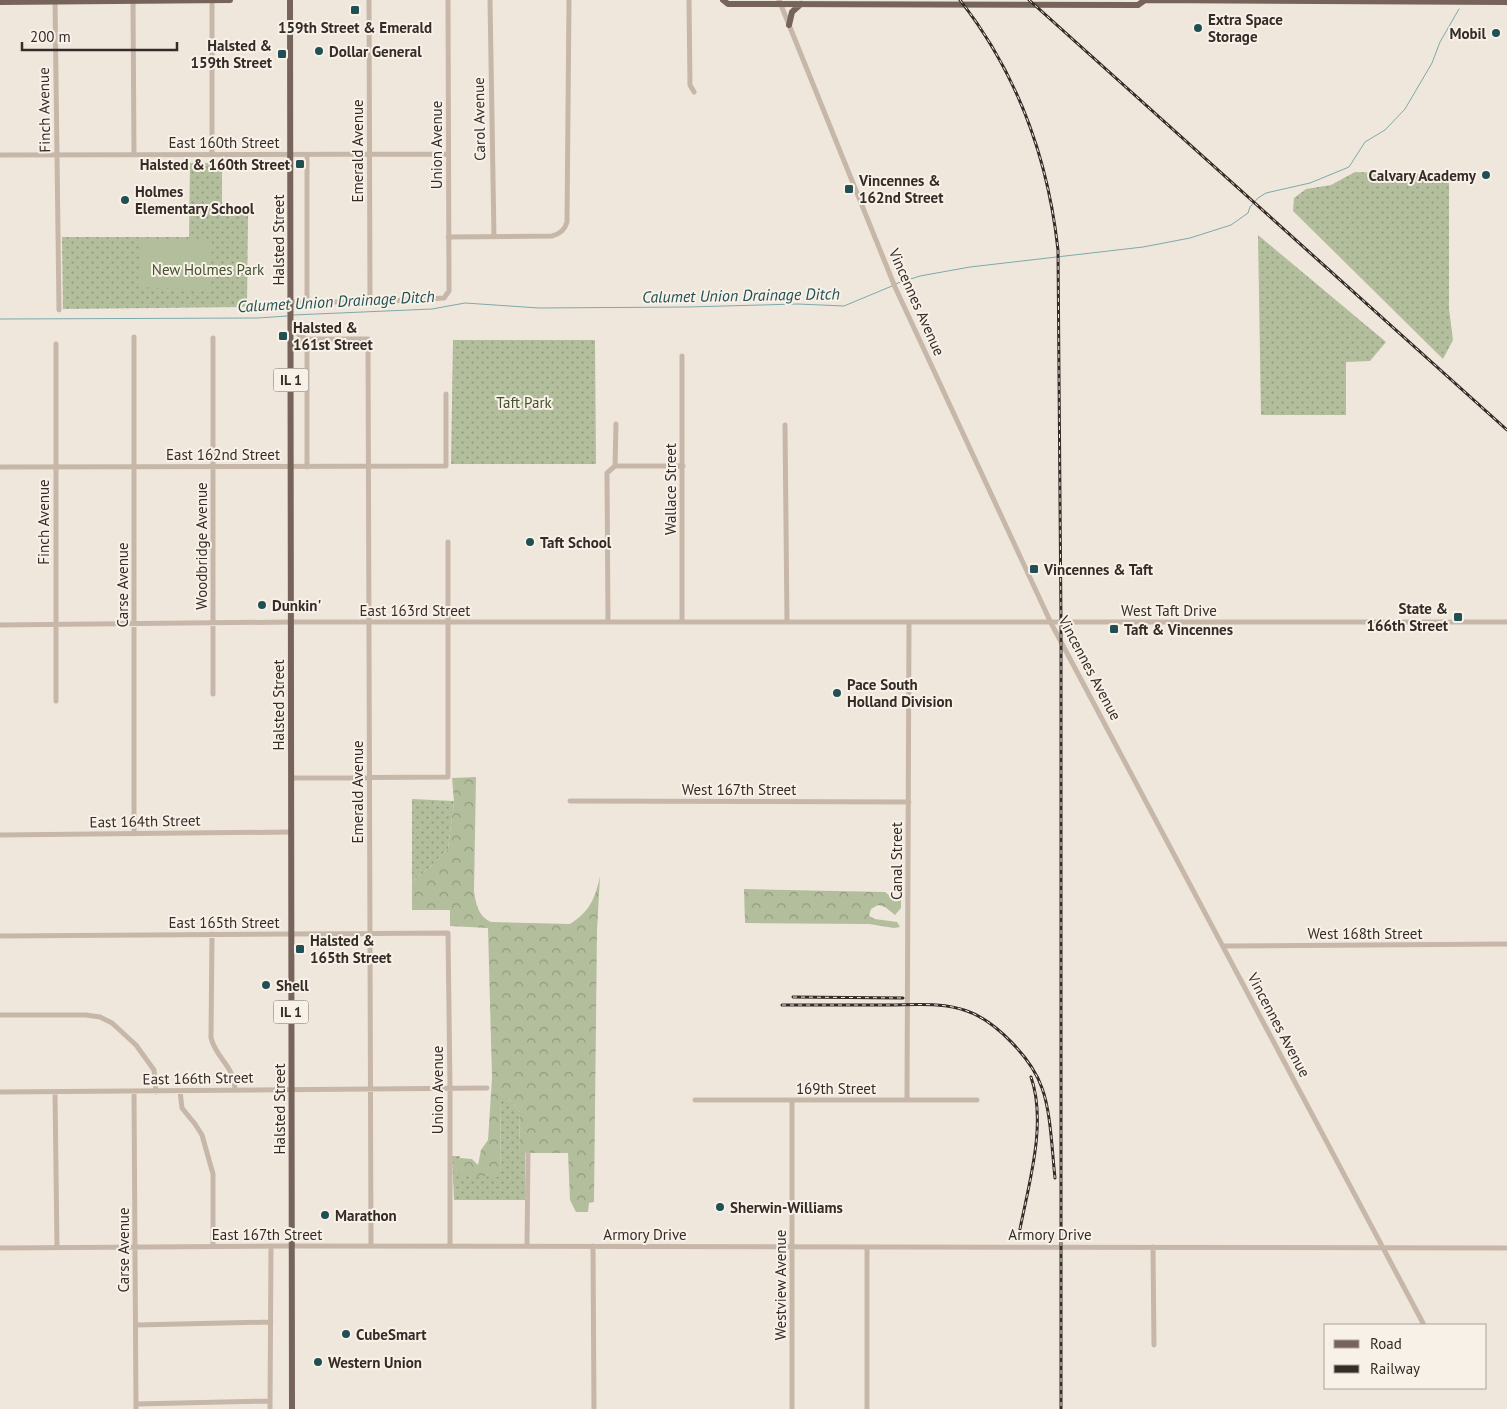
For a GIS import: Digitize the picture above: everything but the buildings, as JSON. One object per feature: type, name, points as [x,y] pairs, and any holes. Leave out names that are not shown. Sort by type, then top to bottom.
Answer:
[{"type":"main road","points":[[0,2],[230,0]]},
{"type":"main road","name":"Halsted Street","points":[[290,0],[292,1409]]},
{"type":"main road","points":[[724,0],[728,4],[780,2],[802,4],[992,2],[1138,4],[1145,0],[1507,2]]},
{"type":"main road","points":[[789,25],[792,12],[802,4]]},
{"type":"street","points":[[212,0],[212,155]]},
{"type":"street","name":"Emerald Avenue","points":[[369,0],[370,302]]},
{"type":"street","name":"Union Avenue","points":[[370,302],[444,298],[448,291],[448,0]]},
{"type":"street","name":"Carol Avenue","points":[[490,0],[494,237]]},
{"type":"street","points":[[448,237],[548,237],[561,232],[566,227],[569,0]]},
{"type":"street","points":[[689,0],[690,85],[694,92]]},
{"type":"street","name":"Finch Avenue","points":[[55,1],[59,310]]},
{"type":"street","points":[[133,1],[134,155]]},
{"type":"street","name":"Vincennes Avenue","points":[[780,2],[895,287],[1051,623],[1423,1324]]},
{"type":"street","name":"East 160th Street","points":[[0,155],[448,154]]},
{"type":"street","name":"Halsted Street","points":[[307,155],[307,302]]},
{"type":"street","points":[[290,302],[370,302]]},
{"type":"street","points":[[290,325],[299,335],[307,339]]},
{"type":"street","name":"Carse Avenue","points":[[134,337],[134,834]]},
{"type":"street","name":"Woodbridge Avenue","points":[[213,338],[213,694]]},
{"type":"street","points":[[290,353],[298,343],[307,339]]},
{"type":"street","points":[[307,339],[307,466]]},
{"type":"street","name":"Emerald Avenue","points":[[307,339],[368,339],[371,1246]]},
{"type":"street","name":"Finch Avenue","points":[[56,344],[56,701]]},
{"type":"street","name":"Wallace Street","points":[[682,356],[682,622]]},
{"type":"street","name":"East 162nd Street","points":[[0,467],[446,466],[446,394]]},
{"type":"street","points":[[616,424],[616,466]]},
{"type":"street","points":[[785,426],[787,622]]},
{"type":"street","points":[[608,622],[607,473],[616,466],[683,466]]},
{"type":"street","points":[[291,778],[448,777],[448,542]]},
{"type":"street","name":"East 163rd Street","points":[[0,625],[291,622],[830,622]]},
{"type":"street","name":"West Taft Drive","points":[[830,622],[1507,622]]},
{"type":"street","name":"Canal Street","points":[[907,1100],[909,622]]},
{"type":"street","name":"West 167th Street","points":[[570,801],[909,802]]},
{"type":"street","name":"East 164th Street","points":[[0,835],[291,832]]},
{"type":"street","name":"Union Avenue","points":[[448,933],[450,1246]]},
{"type":"street","name":"East 165th Street","points":[[0,936],[448,933]]},
{"type":"street","points":[[212,934],[211,1038],[214,1049],[234,1077],[234,1090]]},
{"type":"street","name":"West 168th Street","points":[[1224,946],[1507,944]]},
{"type":"street","points":[[0,1015],[86,1015],[100,1017],[112,1023],[136,1045],[154,1070],[156,1092]]},
{"type":"street","name":"East 166th Street","points":[[0,1092],[487,1088]]},
{"type":"street","points":[[55,1092],[57,1248]]},
{"type":"street","name":"Carse Avenue","points":[[134,1092],[136,1406]]},
{"type":"street","points":[[180,1092],[182,1108],[196,1124],[202,1135],[213,1174],[213,1246]]},
{"type":"street","name":"169th Street","points":[[695,1100],[977,1100]]},
{"type":"street","name":"Westview Avenue","points":[[792,1101],[792,1409]]},
{"type":"street","points":[[527,1246],[528,1153]]},
{"type":"street","points":[[270,1409],[271,1246]]},
{"type":"street","points":[[593,1246],[594,1409]]},
{"type":"street","name":"Armory Drive","points":[[593,1246],[1507,1248]]},
{"type":"street","name":"East 167th Street","points":[[0,1248],[593,1246]]},
{"type":"street","points":[[866,1409],[867,1247]]},
{"type":"street","points":[[1153,1247],[1154,1345]]},
{"type":"street","points":[[136,1325],[271,1322]]},
{"type":"street","points":[[136,1406],[270,1401]]},
{"type":"green space","name":"New Holmes Park","points":[[190,163],[222,163],[222,212],[248,212],[247,307],[63,309],[62,237],[189,237]]},
{"type":"green space","points":[[1355,172],[1449,175],[1449,309],[1453,340],[1443,359],[1293,211],[1294,198],[1306,189],[1331,185]]},
{"type":"green space","points":[[1258,235],[1386,342],[1370,361],[1346,362],[1346,415],[1261,415]]},
{"type":"green space","points":[[141,238],[212,242],[210,290],[138,287]]},
{"type":"green space","name":"Taft Park","points":[[453,340],[595,340],[596,464],[451,464]]},
{"type":"green space","points":[[476,777],[474,891],[478,909],[483,916],[491,922],[570,924],[591,904],[600,876],[597,930],[594,1202],[589,1203],[588,1212],[576,1212],[570,1200],[568,1153],[519,1153],[520,1112],[508,1098],[501,1098],[500,1177],[459,1175],[456,1170],[456,1161],[460,1158],[472,1159],[478,1165],[481,1150],[488,1140],[492,1078],[488,928],[450,926],[450,910],[412,910],[412,882],[448,849],[454,801],[452,778]]},
{"type":"green space","points":[[412,799],[454,801],[448,849],[412,882]]},
{"type":"green space","points":[[744,889],[885,892],[890,896],[897,896],[901,899],[901,908],[895,915],[885,907],[878,905],[871,909],[869,916],[875,919],[897,922],[900,927],[894,928],[869,924],[745,923]]},
{"type":"green space","points":[[501,1098],[508,1098],[520,1112],[519,1152],[525,1153],[525,1200],[454,1200],[452,1156],[460,1156],[456,1161],[500,1177]]},
{"type":"waterway","name":"Calumet Union Drainage Ditch","points":[[895,284],[920,276],[970,267],[1143,247],[1190,238],[1231,225],[1248,213],[1250,207],[1258,198],[1266,193],[1310,183],[1349,167],[1365,142],[1385,130],[1405,109],[1432,63],[1440,42],[1459,9]]},
{"type":"waterway","name":"Calumet Union Drainage Ditch","points":[[293,315],[432,309],[465,303],[539,308],[798,304],[844,306],[892,286]]},
{"type":"waterway","name":"Calumet Union Drainage Ditch","points":[[0,319],[258,318],[287,316]]},
{"type":"railway","points":[[960,0],[998,57],[1027,118],[1046,182],[1058,250],[1061,623],[1061,1409]]},
{"type":"railway","points":[[1029,0],[1507,430]]},
{"type":"railway","points":[[793,997],[903,998]]},
{"type":"railway","points":[[782,1005],[938,1005],[967,1011],[990,1023],[1012,1042],[1022,1054],[1042,1088],[1049,1120],[1055,1178]]},
{"type":"railway","points":[[1020,1229],[1032,1173],[1037,1133],[1035,1095],[1031,1077]]},
{"type":"place","name":"159th Street & Emerald","points":[[355,10]]},
{"type":"place","name":"Extra Space Storage","points":[[1198,28]]},
{"type":"place","name":"Mobil","points":[[1496,33]]},
{"type":"place","name":"Dollar General","points":[[319,51]]},
{"type":"place","name":"Halsted & 159th Street","points":[[282,54]]},
{"type":"place","name":"Halsted & 160th Street","points":[[300,164]]},
{"type":"place","name":"Calvary Academy","points":[[1486,175]]},
{"type":"place","name":"Vincennes & 162nd Street","points":[[849,189]]},
{"type":"place","name":"Holmes Elementary School","points":[[125,200]]},
{"type":"place","name":"Halsted & 161st Street","points":[[283,336]]},
{"type":"place","name":"Taft School","points":[[530,542]]},
{"type":"place","name":"Vincennes & Taft","points":[[1034,569]]},
{"type":"place","name":"Dunkin'","points":[[262,605]]},
{"type":"place","name":"State & 166th Street","points":[[1458,617]]},
{"type":"place","name":"Taft & Vincennes","points":[[1114,629]]},
{"type":"place","name":"Pace South Holland Division","points":[[837,693]]},
{"type":"place","name":"Halsted & 165th Street","points":[[300,949]]},
{"type":"place","name":"Shell","points":[[266,985]]},
{"type":"place","name":"Sherwin-Williams","points":[[720,1207]]},
{"type":"place","name":"Marathon","points":[[325,1215]]},
{"type":"place","name":"CubeSmart","points":[[346,1334]]},
{"type":"place","name":"Western Union","points":[[318,1362]]}]
